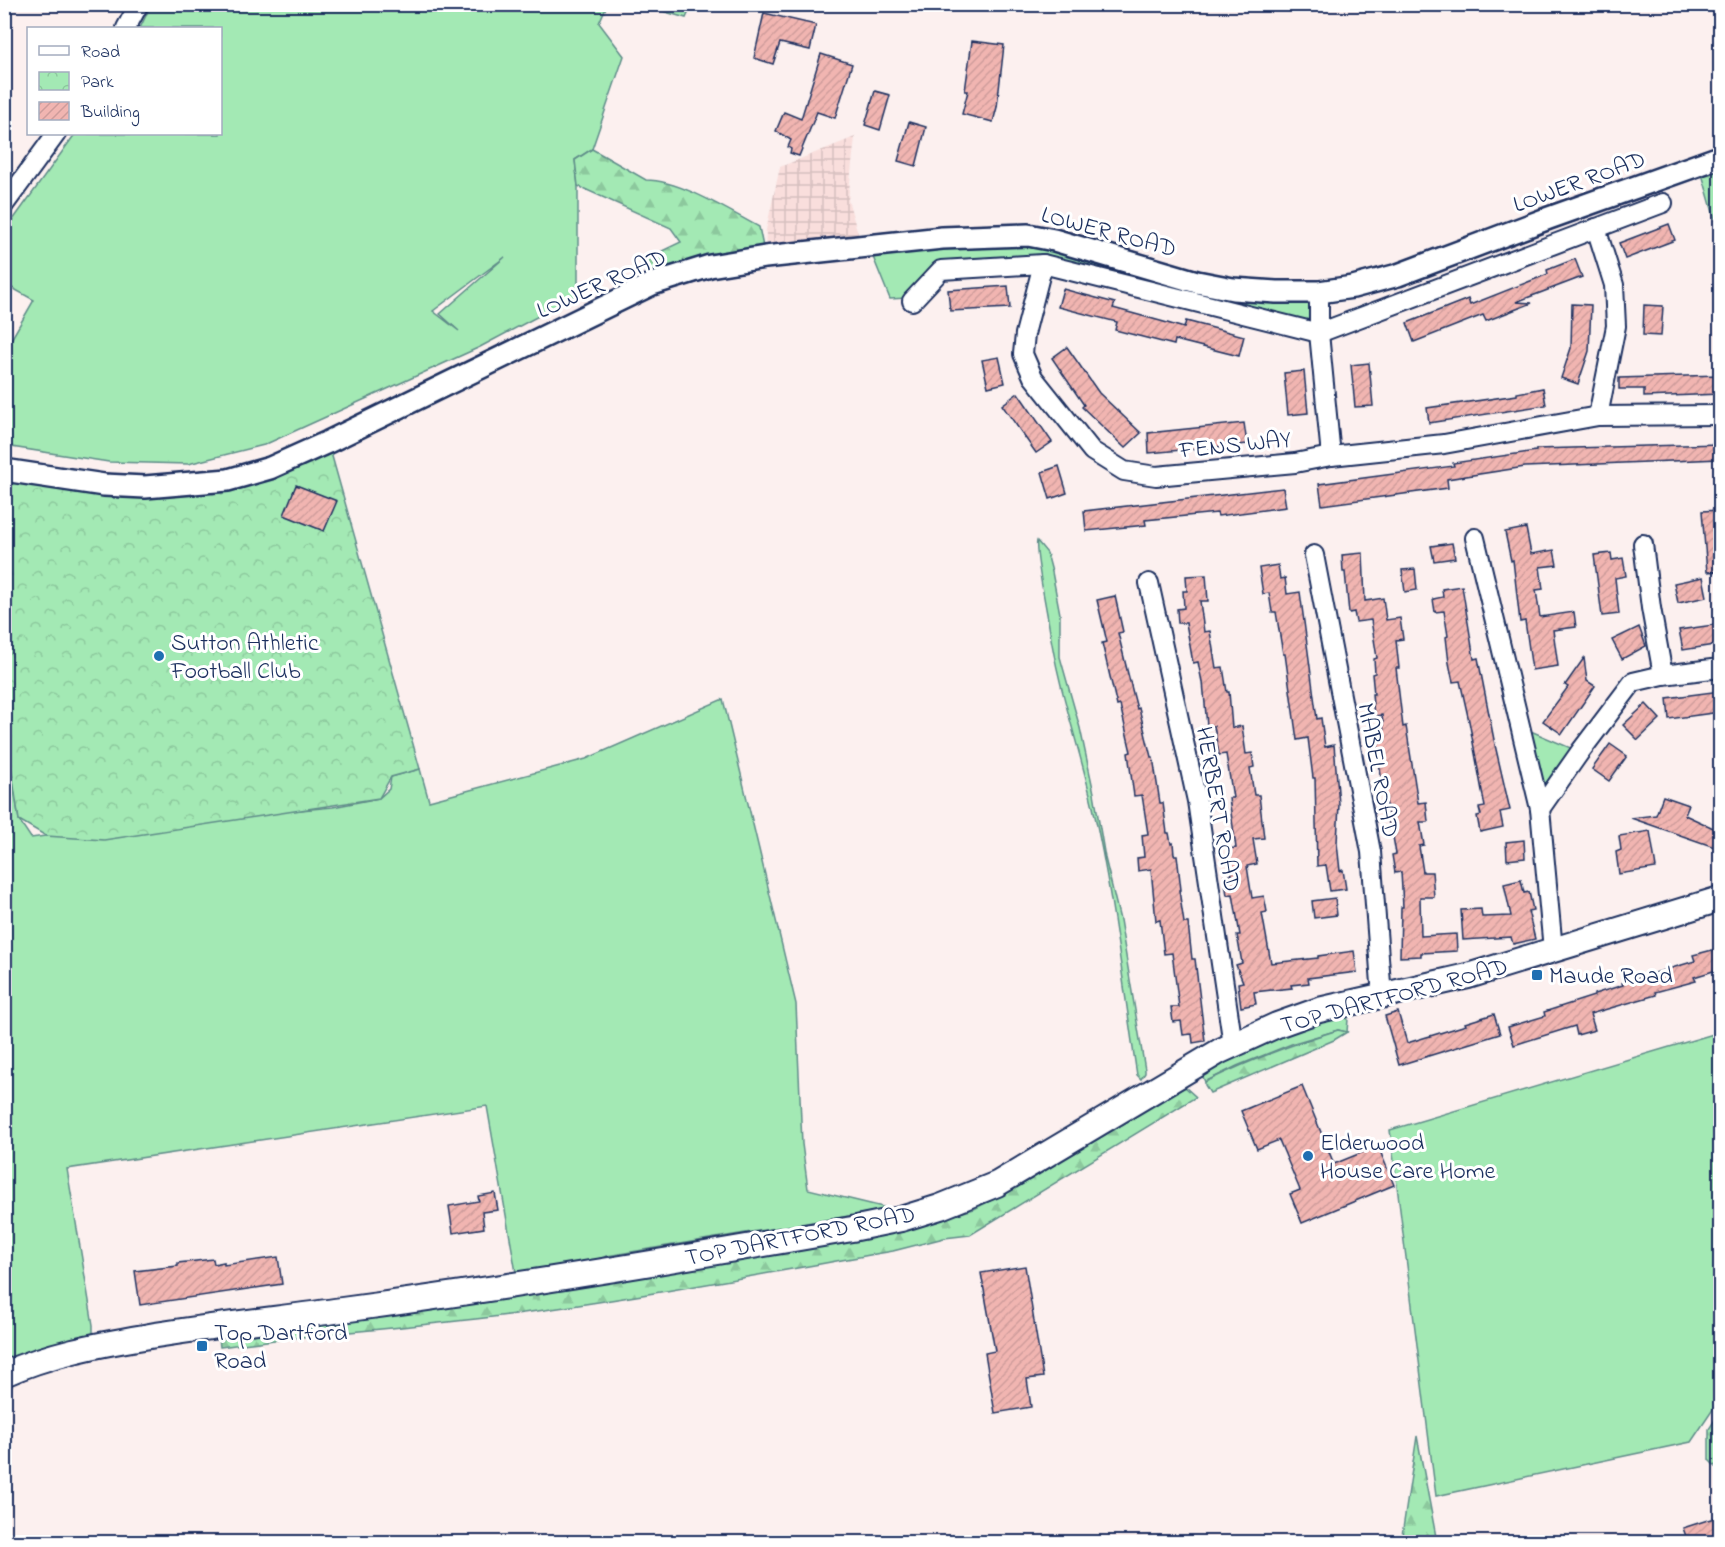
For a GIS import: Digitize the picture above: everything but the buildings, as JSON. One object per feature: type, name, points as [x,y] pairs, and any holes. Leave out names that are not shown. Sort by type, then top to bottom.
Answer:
[{"type":"main road","name":"TOP DARTFORD ROAD","points":[[4,1374],[52,1356],[93,1346],[200,1328],[340,1311],[519,1285],[901,1219],[940,1207],[998,1184],[1233,1045],[1277,1025],[1319,1010],[1468,976],[1720,899]]},
{"type":"street","points":[[127,27],[139,4]]},
{"type":"street","points":[[4,205],[55,135]]},
{"type":"street","name":"LOWER ROAD","points":[[4,470],[114,486],[166,486],[228,480],[270,468],[652,284],[710,266],[765,257],[942,238],[1028,235],[1054,240],[1206,284],[1233,289],[1319,292],[1353,287],[1398,275],[1720,157]]},
{"type":"street","name":"LOWER ROAD","points":[[912,301],[941,270],[1043,264],[1319,333],[1663,203]]},
{"type":"street","points":[[1596,228],[1614,285],[1616,326],[1598,416]]},
{"type":"street","name":"FENS WAY","points":[[1043,264],[1025,334],[1023,354],[1033,377],[1092,451],[1124,471],[1146,476],[1295,463],[1331,456],[1444,444],[1598,416],[1720,415]]},
{"type":"street","points":[[1319,292],[1319,333],[1331,456]]},
{"type":"street","points":[[1475,538],[1540,809],[1553,950]]},
{"type":"street","points":[[1643,544],[1663,675]]},
{"type":"street","name":"MABEL ROAD","points":[[1314,555],[1371,852],[1382,997]]},
{"type":"street","name":"HERBERT ROAD","points":[[1149,583],[1197,801],[1233,1045]]},
{"type":"street","points":[[1540,809],[1633,682],[1663,675],[1720,668]]},
{"type":"shaded area","points":[[855,137],[848,200],[859,237],[765,257],[766,230],[780,167]]},
{"type":"green space","points":[[692,4],[686,18],[642,5]]},
{"type":"green space","points":[[151,5],[607,5],[599,23],[624,56],[592,149],[575,160],[578,186],[578,295],[480,347],[264,445],[188,464],[109,462],[5,446],[5,350],[34,300],[5,284],[5,231],[74,135],[222,135],[222,27],[140,27]],"holes":[[[505,257],[440,314],[459,331],[433,311]]]},
{"type":"green space","points":[[592,149],[646,180],[659,181],[689,191],[759,227],[765,257],[652,284],[641,261],[681,242],[671,228],[578,186],[575,160]]},
{"type":"green space","points":[[1720,166],[1720,237],[1702,174]]},
{"type":"green space","points":[[1006,236],[1197,282],[1318,292],[1319,332],[1043,264],[931,271],[907,298],[890,299],[869,247]]},
{"type":"green space","points":[[328,442],[420,769],[391,777],[379,798],[104,840],[46,836],[19,820],[5,725],[4,470],[186,485]]},
{"type":"green space","points":[[1037,541],[1047,553],[1052,572],[1060,614],[1060,657],[1080,728],[1105,858],[1120,920],[1145,1070],[1141,1079],[1137,1075],[1100,840],[1053,649],[1039,568]]},
{"type":"green space","points":[[723,699],[796,1004],[802,1144],[808,1189],[891,1209],[607,1256],[518,1284],[487,1106],[67,1169],[93,1325],[93,1345],[5,1373],[4,726],[19,820],[31,838],[89,830],[333,807],[379,798],[389,789],[391,777],[420,769],[429,801],[586,759]]},
{"type":"green space","points":[[1519,726],[1580,752],[1540,809]]},
{"type":"green space","points":[[1341,1016],[1348,1019],[1347,1032],[1338,1030],[1294,1043],[1237,1066],[1205,1082],[1201,1072],[1283,1033]]},
{"type":"green space","points":[[1338,1030],[1347,1032],[1334,1040],[1210,1093],[1205,1085],[1205,1082],[1254,1060]]},
{"type":"green space","points":[[1720,1032],[1720,1399],[1691,1442],[1436,1496],[1390,1130]]},
{"type":"green space","points":[[1185,1087],[1196,1097],[970,1235],[944,1238],[893,1251],[746,1277],[549,1309],[220,1347],[218,1331],[914,1226],[974,1209],[1018,1186],[1144,1107]]},
{"type":"green space","points":[[1720,1412],[1720,1471],[1709,1460],[1709,1429]]},
{"type":"green space","points":[[1417,1436],[1437,1542],[1401,1542]]},
{"type":"place","name":"Sutton Athletic Football Club","points":[[159,656]]},
{"type":"place","name":"Maude Road","points":[[1537,975]]},
{"type":"place","name":"Elderwood House Care Home","points":[[1308,1156]]},
{"type":"place","name":"Top Dartford Road","points":[[202,1346]]}]
